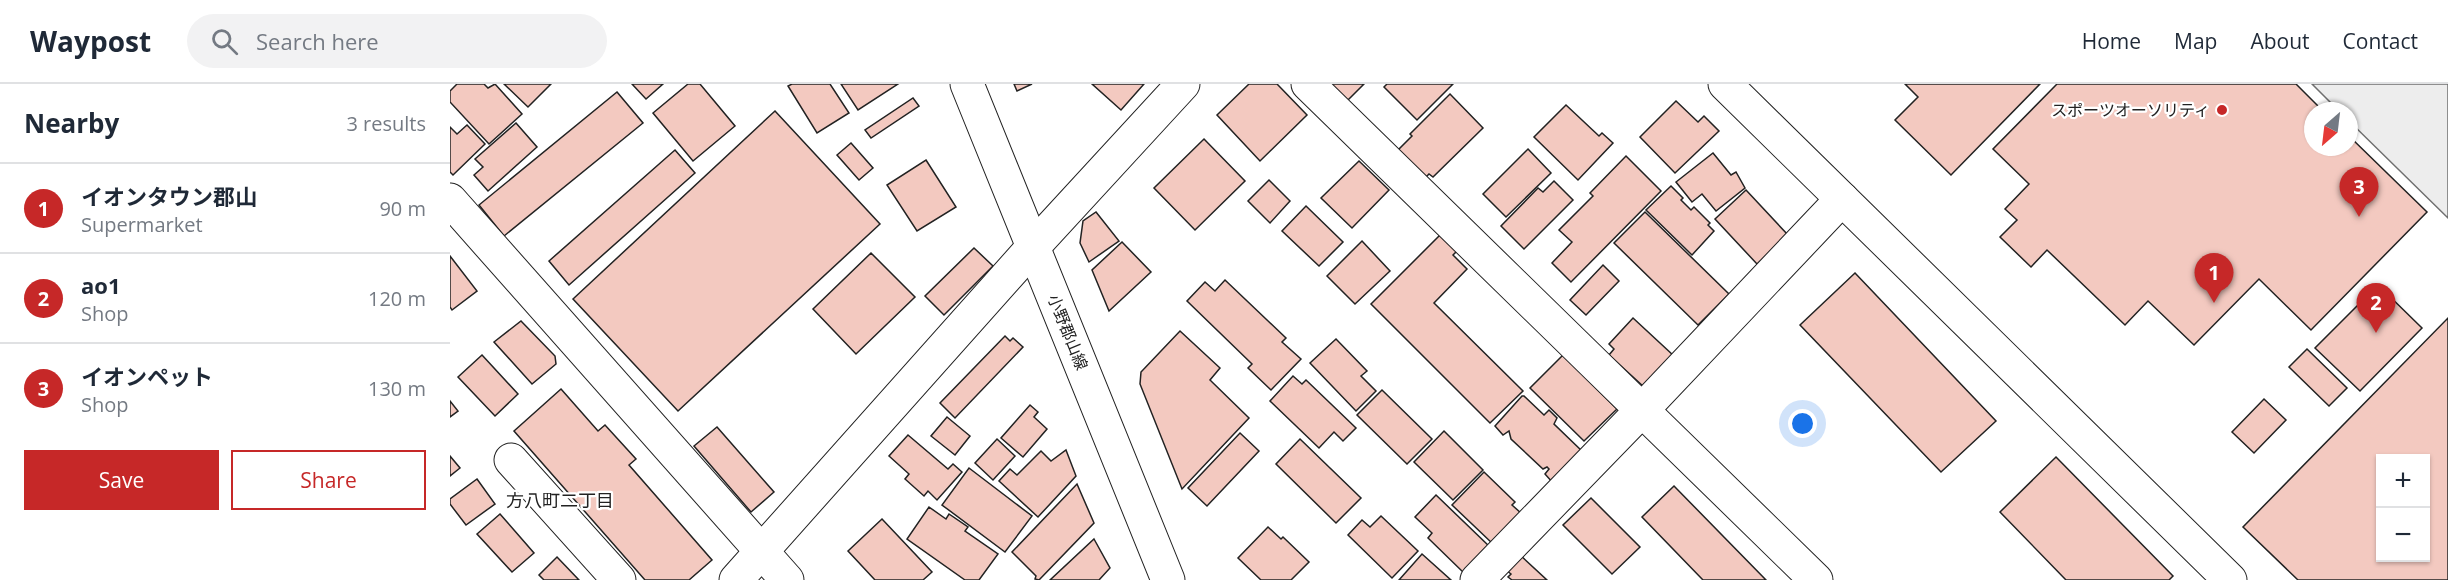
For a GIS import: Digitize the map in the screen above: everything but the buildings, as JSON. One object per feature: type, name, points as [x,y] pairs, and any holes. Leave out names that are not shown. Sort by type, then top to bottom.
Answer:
[{"type":"street","name":"小野郡山線","points":[[967,84],[1168,580]]},
{"type":"street","points":[[736,580],[1183,84]]},
{"type":"street","points":[[1308,84],[1816,580]]},
{"type":"street","points":[[1725,84],[2230,580]]},
{"type":"street","points":[[450,200],[788,580]]},
{"type":"street","points":[[1477,580],[1842,200]]},
{"type":"street","points":[[511,460],[619,580]]},
{"type":"shaded area","points":[[2312,84],[2448,84],[2448,218],[2358,130],[2358,102],[2330,102]]},
{"type":"place","name":"スポーツオーソリティ","points":[[2222,110]]},
{"type":"place","name":"イオンペット","points":[[2359,217]]},
{"type":"place","name":"イオンタウン郡山","points":[[2214,303]]},
{"type":"place","name":"ao1","points":[[2376,333]]},
{"type":"district","name":"方八町二丁目","points":[[560,500]]}]
